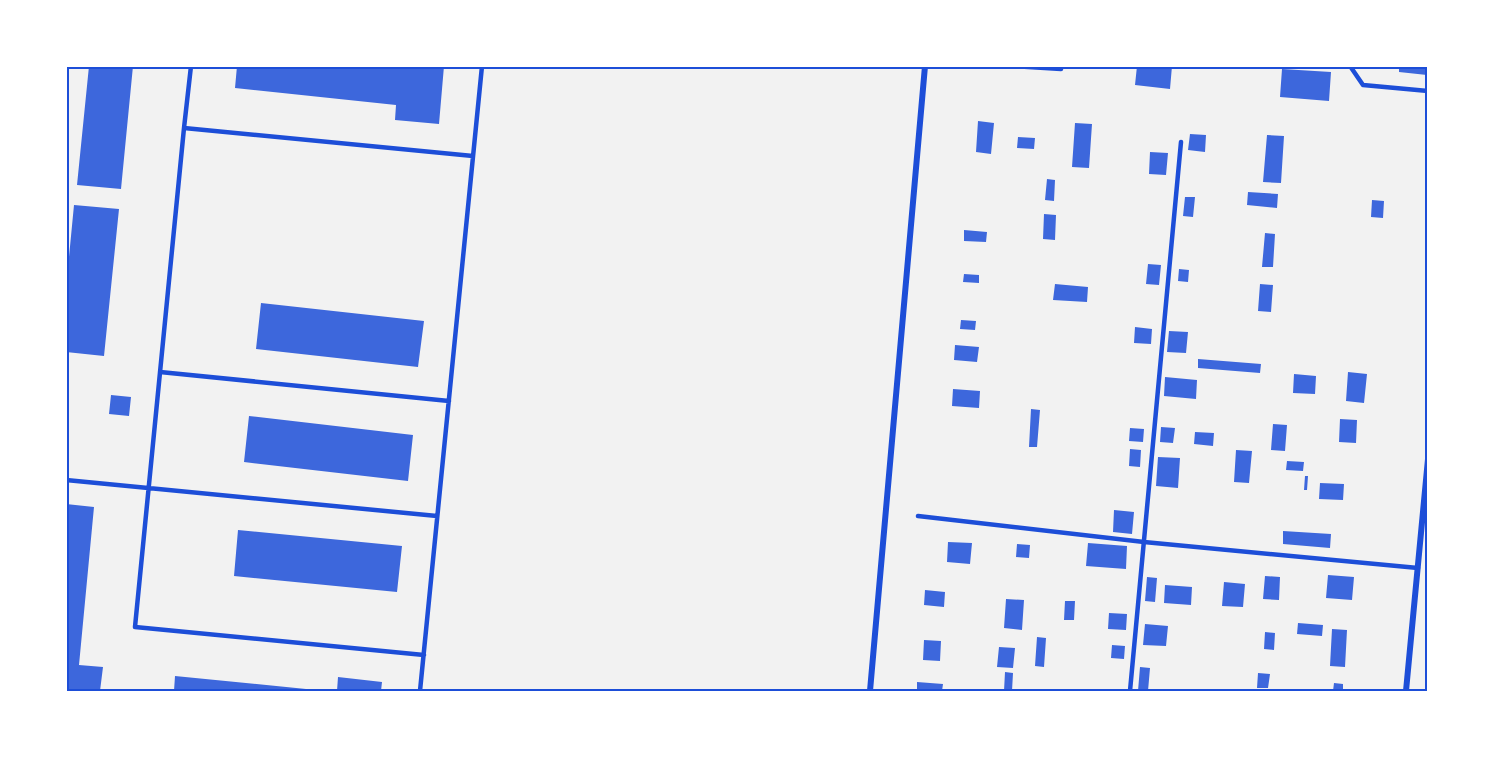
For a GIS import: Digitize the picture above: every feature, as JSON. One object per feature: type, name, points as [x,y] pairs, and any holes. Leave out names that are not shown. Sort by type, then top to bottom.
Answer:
[{"type":"street","points":[[870,691],[925,66]]},
{"type":"street","points":[[1406,691],[1428,459]]},
{"type":"lane","points":[[190,66],[135,627],[423,655]]},
{"type":"lane","points":[[420,691],[482,66]]},
{"type":"lane","points":[[1013,66],[1061,69],[1061,66]]},
{"type":"lane","points":[[1350,66],[1363,85],[1428,91]]},
{"type":"lane","points":[[184,128],[473,156]]},
{"type":"lane","points":[[1130,691],[1181,142]]},
{"type":"lane","points":[[160,372],[449,400]]},
{"type":"lane","points":[[66,480],[437,516]]},
{"type":"lane","points":[[918,516],[1144,542],[1418,568]]},
{"type":"building","points":[[89,66],[133,66],[121,189],[77,185]]},
{"type":"building","points":[[237,66],[444,66],[439,124],[395,120],[396,105],[235,88]]},
{"type":"building","points":[[1137,66],[1172,66],[1170,89],[1135,85]]},
{"type":"building","points":[[1399,66],[1428,66],[1427,75],[1399,72]]},
{"type":"building","points":[[1282,69],[1331,72],[1329,101],[1280,97]]},
{"type":"building","points":[[978,121],[994,123],[991,154],[976,152]]},
{"type":"building","points":[[1075,123],[1092,124],[1089,168],[1072,167]]},
{"type":"building","points":[[1190,134],[1206,135],[1205,152],[1188,150]]},
{"type":"building","points":[[1267,135],[1284,136],[1281,183],[1263,182]]},
{"type":"building","points":[[1018,137],[1035,138],[1034,149],[1017,148]]},
{"type":"building","points":[[1150,152],[1168,153],[1166,175],[1149,174]]},
{"type":"building","points":[[1047,179],[1055,180],[1054,201],[1045,200]]},
{"type":"building","points":[[1248,192],[1278,194],[1277,208],[1247,205]]},
{"type":"building","points":[[1185,197],[1195,197],[1193,217],[1183,216]]},
{"type":"building","points":[[1372,200],[1384,201],[1383,218],[1371,217]]},
{"type":"building","points":[[74,205],[119,209],[104,356],[66,352],[66,288]]},
{"type":"building","points":[[1044,214],[1056,215],[1055,240],[1043,239]]},
{"type":"building","points":[[964,230],[987,232],[986,242],[964,241]]},
{"type":"building","points":[[1265,233],[1275,234],[1273,267],[1262,267]]},
{"type":"building","points":[[1148,264],[1161,265],[1159,285],[1146,284]]},
{"type":"building","points":[[1179,269],[1189,270],[1188,282],[1178,281]]},
{"type":"building","points":[[964,274],[979,275],[979,283],[963,282]]},
{"type":"building","points":[[1055,284],[1088,287],[1087,302],[1053,300]]},
{"type":"building","points":[[1260,284],[1273,285],[1271,312],[1258,311]]},
{"type":"building","points":[[261,303],[424,321],[418,367],[256,349]]},
{"type":"building","points":[[961,320],[976,321],[975,330],[960,329]]},
{"type":"building","points":[[1135,327],[1152,329],[1151,344],[1134,343]]},
{"type":"building","points":[[1169,331],[1188,332],[1186,353],[1167,352]]},
{"type":"building","points":[[955,345],[979,347],[977,362],[954,360]]},
{"type":"building","points":[[1198,359],[1261,364],[1260,373],[1198,368]]},
{"type":"building","points":[[1348,372],[1367,374],[1364,403],[1346,401]]},
{"type":"building","points":[[1294,374],[1316,376],[1315,394],[1293,393]]},
{"type":"building","points":[[1165,377],[1197,380],[1196,399],[1164,396]]},
{"type":"building","points":[[953,389],[980,391],[979,408],[952,406]]},
{"type":"building","points":[[111,395],[131,397],[129,416],[109,414]]},
{"type":"building","points":[[1031,409],[1040,410],[1037,447],[1029,447]]},
{"type":"building","points":[[249,416],[413,435],[408,481],[244,462]]},
{"type":"building","points":[[1340,419],[1357,420],[1356,443],[1339,442]]},
{"type":"building","points":[[1273,424],[1287,425],[1285,451],[1271,450]]},
{"type":"building","points":[[1161,427],[1175,428],[1173,443],[1160,442]]},
{"type":"building","points":[[1130,428],[1144,429],[1143,442],[1129,441]]},
{"type":"building","points":[[1195,432],[1214,433],[1213,446],[1194,444]]},
{"type":"building","points":[[1130,449],[1141,450],[1140,467],[1129,466]]},
{"type":"building","points":[[1236,450],[1252,451],[1249,483],[1234,482]]},
{"type":"building","points":[[1158,457],[1180,458],[1178,488],[1156,486]]},
{"type":"building","points":[[1287,461],[1304,462],[1303,471],[1286,470]]},
{"type":"building","points":[[1305,476],[1308,476],[1307,490],[1304,490]]},
{"type":"building","points":[[1320,483],[1344,484],[1343,500],[1319,499]]},
{"type":"building","points":[[66,504],[94,507],[79,665],[103,667],[100,691],[66,691]]},
{"type":"building","points":[[1114,510],[1134,512],[1132,534],[1113,532]]},
{"type":"building","points":[[238,530],[402,546],[397,592],[234,576]]},
{"type":"building","points":[[1283,531],[1331,534],[1330,548],[1283,544]]},
{"type":"building","points":[[948,542],[972,543],[970,564],[947,562]]},
{"type":"building","points":[[1088,543],[1127,546],[1126,569],[1086,566]]},
{"type":"building","points":[[1017,544],[1030,545],[1029,558],[1016,557]]},
{"type":"building","points":[[1328,575],[1354,577],[1352,600],[1326,598]]},
{"type":"building","points":[[1265,576],[1280,577],[1279,600],[1263,599]]},
{"type":"building","points":[[1147,577],[1157,578],[1155,602],[1145,601]]},
{"type":"building","points":[[1224,582],[1245,584],[1243,607],[1222,606]]},
{"type":"building","points":[[1165,585],[1192,587],[1191,605],[1164,603]]},
{"type":"building","points":[[925,590],[945,592],[944,607],[924,605]]},
{"type":"building","points":[[1006,599],[1024,600],[1022,630],[1004,628]]},
{"type":"building","points":[[1065,601],[1075,601],[1074,620],[1064,620]]},
{"type":"building","points":[[1109,613],[1127,614],[1126,630],[1108,629]]},
{"type":"building","points":[[1298,623],[1323,625],[1322,636],[1297,634]]},
{"type":"building","points":[[1145,624],[1168,626],[1166,646],[1143,645]]},
{"type":"building","points":[[1332,629],[1347,630],[1345,667],[1330,666]]},
{"type":"building","points":[[1265,632],[1275,633],[1274,650],[1264,649]]},
{"type":"building","points":[[1037,637],[1046,638],[1044,667],[1035,666]]},
{"type":"building","points":[[924,640],[941,641],[940,661],[923,660]]},
{"type":"building","points":[[1112,645],[1125,646],[1124,659],[1111,658]]},
{"type":"building","points":[[999,647],[1015,648],[1013,668],[997,667]]},
{"type":"building","points":[[1140,667],[1150,668],[1148,691],[1138,691]]},
{"type":"building","points":[[1005,672],[1013,673],[1012,691],[1004,691]]},
{"type":"building","points":[[1258,673],[1270,674],[1268,688],[1257,688]]},
{"type":"building","points":[[175,676],[306,689],[306,691],[174,691]]},
{"type":"building","points":[[338,677],[382,682],[381,691],[337,691]]},
{"type":"building","points":[[917,682],[943,684],[942,691],[917,691]]},
{"type":"building","points":[[1334,683],[1343,684],[1343,691],[1333,691]]}]
